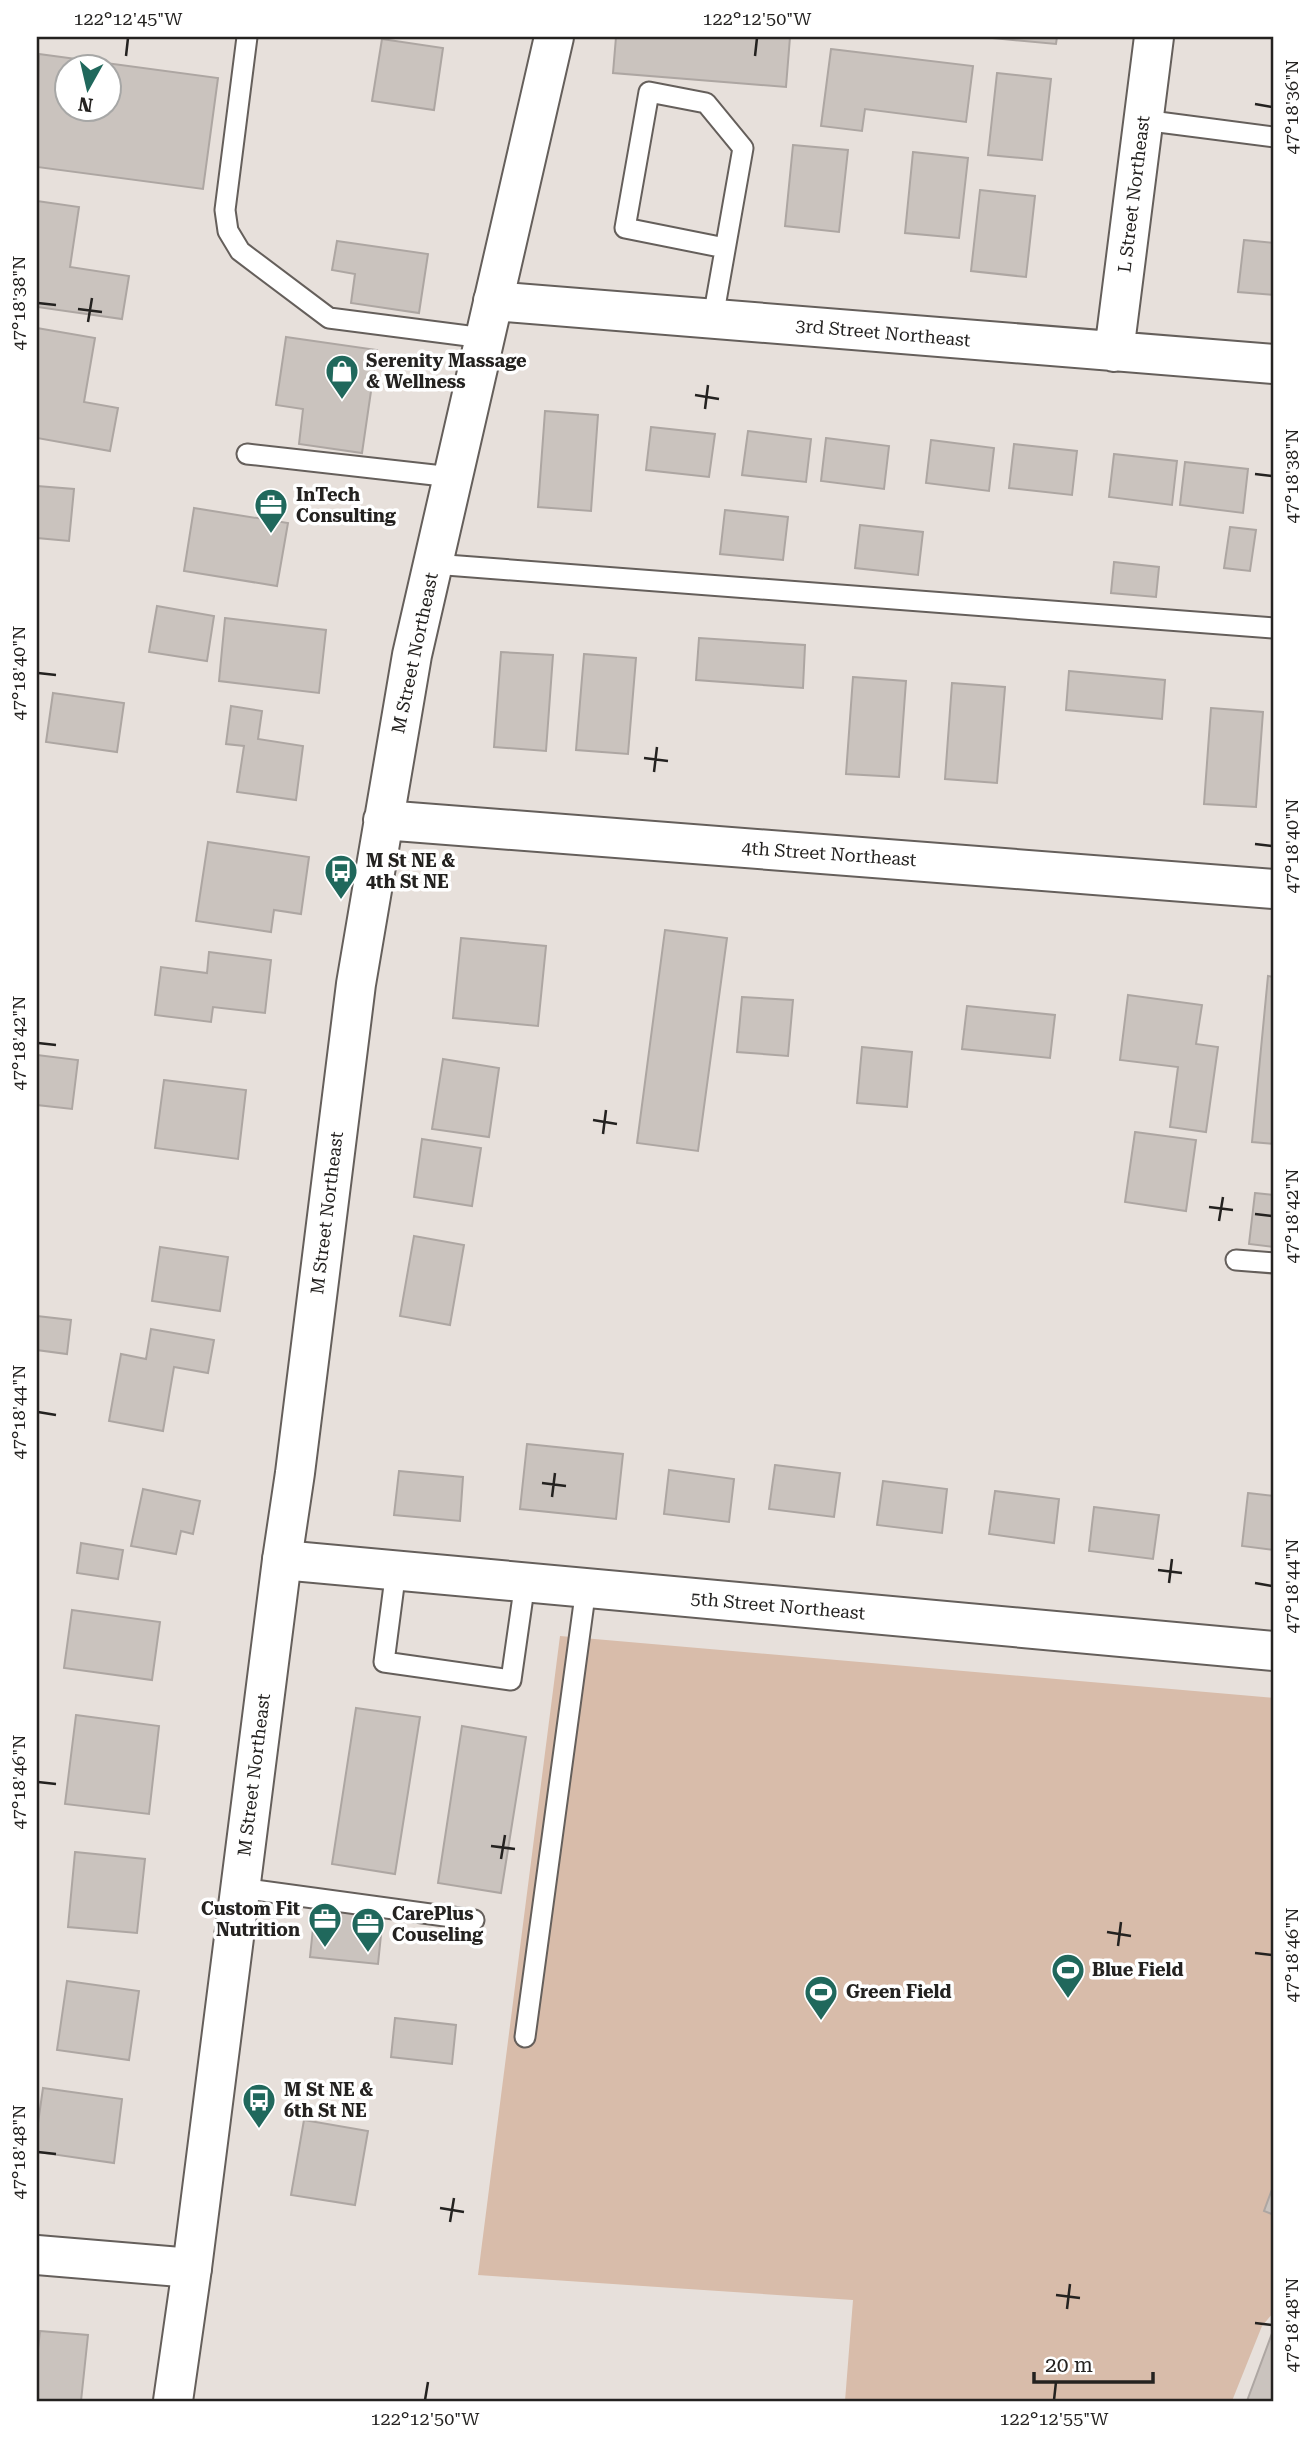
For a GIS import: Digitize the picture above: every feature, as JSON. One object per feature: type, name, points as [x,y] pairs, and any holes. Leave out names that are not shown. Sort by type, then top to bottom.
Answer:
[{"type":"street","name":"M Street Northeast","points":[[173,2401],[295,1473],[356,984],[412,655],[554,37]]},
{"type":"street","name":"L Street Northeast","points":[[1114,352],[1154,37]]},
{"type":"street","name":"3rd Street Northeast","points":[[493,301],[1274,364]]},
{"type":"street","name":"4th Street Northeast","points":[[383,820],[1274,889]]},
{"type":"street","name":"5th Street Northeast","points":[[282,1560],[1274,1651]]},
{"type":"street","points":[[37,2255],[192,2268]]},
{"type":"lane","points":[[247,37],[225,210],[228,231],[240,251],[330,318],[484,338]]},
{"type":"lane","points":[[713,318],[743,148],[706,103],[649,92],[625,228],[725,248]]},
{"type":"lane","points":[[1143,120],[1274,137]]},
{"type":"lane","points":[[247,454],[452,477]]},
{"type":"lane","points":[[433,564],[1274,628]]},
{"type":"lane","points":[[1236,1260],[1274,1263]]},
{"type":"lane","points":[[397,1570],[384,1662],[512,1679],[525,1582]]},
{"type":"lane","points":[[524,2038],[586,1588]]},
{"type":"lane","points":[[240,1888],[474,1920]]},
{"type":"shaded area","points":[[560,1636],[1274,1698],[1274,2312],[1262,2326],[1232,2401],[845,2401],[853,2300],[478,2275]]},
{"type":"building","points":[[616,37],[790,37],[786,87],[613,73]]},
{"type":"building","points":[[982,37],[1057,37],[1056,44]]},
{"type":"building","points":[[382,39],[443,48],[434,110],[372,101]]},
{"type":"building","points":[[831,49],[973,66],[966,122],[865,109],[862,131],[821,126]]},
{"type":"building","points":[[39,54],[52,56],[52,122],[122,122],[122,65],[218,78],[203,189],[37,167]]},
{"type":"building","points":[[997,73],[1051,79],[1042,160],[988,155]]},
{"type":"building","points":[[793,145],[848,150],[839,232],[785,226]]},
{"type":"building","points":[[913,152],[968,158],[959,238],[905,233]]},
{"type":"building","points":[[980,190],[1035,196],[1026,277],[971,271]]},
{"type":"building","points":[[37,201],[79,207],[70,267],[129,276],[122,319],[37,307]]},
{"type":"building","points":[[1244,240],[1274,243],[1274,295],[1238,292]]},
{"type":"building","points":[[337,241],[428,254],[419,313],[351,303],[355,274],[332,270]]},
{"type":"building","points":[[37,328],[95,338],[84,402],[118,408],[110,451],[37,438]]},
{"type":"building","points":[[286,337],[377,350],[362,453],[299,444],[303,409],[276,405]]},
{"type":"building","points":[[545,411],[598,415],[591,511],[538,507]]},
{"type":"building","points":[[651,427],[715,434],[709,477],[646,470]]},
{"type":"building","points":[[748,431],[811,439],[806,482],[742,475]]},
{"type":"building","points":[[826,438],[889,446],[884,489],[821,481]]},
{"type":"building","points":[[931,440],[994,448],[989,491],[926,483]]},
{"type":"building","points":[[1014,444],[1077,451],[1072,495],[1009,488]]},
{"type":"building","points":[[1114,454],[1177,461],[1172,505],[1109,497]]},
{"type":"building","points":[[1185,462],[1248,469],[1243,513],[1180,505]]},
{"type":"building","points":[[37,486],[74,489],[69,541],[37,538]]},
{"type":"building","points":[[194,508],[288,523],[277,586],[184,571]]},
{"type":"building","points":[[725,510],[788,517],[783,560],[720,554]]},
{"type":"building","points":[[860,525],[923,532],[918,575],[855,568]]},
{"type":"building","points":[[1230,527],[1256,530],[1250,571],[1224,568]]},
{"type":"building","points":[[1114,562],[1159,567],[1156,597],[1111,593]]},
{"type":"building","points":[[157,606],[214,616],[207,661],[149,652]]},
{"type":"building","points":[[225,618],[326,630],[319,693],[219,681]]},
{"type":"building","points":[[699,638],[805,645],[803,688],[696,680]]},
{"type":"building","points":[[501,652],[553,655],[546,751],[494,747]]},
{"type":"building","points":[[584,654],[636,658],[628,754],[576,750]]},
{"type":"building","points":[[1069,671],[1165,680],[1162,719],[1066,710]]},
{"type":"building","points":[[853,677],[906,681],[899,777],[846,774]]},
{"type":"building","points":[[952,683],[1005,687],[997,783],[945,779]]},
{"type":"building","points":[[53,693],[124,703],[117,752],[46,742]]},
{"type":"building","points":[[231,706],[262,711],[258,739],[303,746],[296,800],[237,792],[244,746],[226,744]]},
{"type":"building","points":[[1211,708],[1263,712],[1256,807],[1204,804]]},
{"type":"building","points":[[208,842],[309,857],[301,914],[274,910],[271,932],[196,921]]},
{"type":"building","points":[[665,930],[727,938],[698,1151],[637,1143]]},
{"type":"building","points":[[461,938],[546,946],[538,1026],[453,1018]]},
{"type":"building","points":[[209,952],[271,960],[265,1013],[213,1007],[211,1022],[155,1015],[161,967],[207,973]]},
{"type":"building","points":[[1268,976],[1274,977],[1274,1144],[1252,1142]]},
{"type":"building","points":[[1128,995],[1202,1005],[1196,1044],[1218,1047],[1206,1132],[1170,1127],[1178,1067],[1120,1060]]},
{"type":"building","points":[[742,997],[793,1000],[788,1056],[737,1052]]},
{"type":"building","points":[[967,1006],[1055,1015],[1050,1058],[962,1049]]},
{"type":"building","points":[[862,1047],[912,1052],[907,1107],[857,1103]]},
{"type":"building","points":[[37,1055],[78,1060],[72,1109],[37,1105]]},
{"type":"building","points":[[443,1059],[499,1068],[489,1137],[432,1129]]},
{"type":"building","points":[[164,1080],[246,1090],[238,1159],[155,1148]]},
{"type":"building","points":[[1135,1132],[1196,1140],[1186,1211],[1125,1202]]},
{"type":"building","points":[[422,1139],[481,1148],[472,1206],[414,1197]]},
{"type":"building","points":[[1255,1193],[1274,1195],[1274,1247],[1249,1244]]},
{"type":"building","points":[[414,1236],[464,1245],[450,1325],[400,1316]]},
{"type":"building","points":[[160,1247],[228,1257],[220,1311],[152,1301]]},
{"type":"building","points":[[37,1316],[71,1320],[67,1354],[37,1350]]},
{"type":"building","points":[[151,1329],[214,1340],[208,1373],[174,1367],[163,1431],[109,1421],[121,1354],[146,1359]]},
{"type":"building","points":[[527,1444],[623,1454],[616,1519],[520,1509]]},
{"type":"building","points":[[775,1465],[840,1473],[834,1517],[769,1509]]},
{"type":"building","points":[[669,1470],[734,1479],[729,1522],[664,1514]]},
{"type":"building","points":[[399,1471],[463,1477],[460,1521],[394,1515]]},
{"type":"building","points":[[883,1481],[947,1489],[942,1533],[877,1525]]},
{"type":"building","points":[[143,1489],[200,1501],[193,1534],[181,1531],[176,1554],[131,1546]]},
{"type":"building","points":[[995,1491],[1059,1499],[1054,1543],[989,1534]]},
{"type":"building","points":[[1248,1493],[1274,1496],[1274,1550],[1242,1546]]},
{"type":"building","points":[[1094,1507],[1159,1515],[1153,1559],[1089,1551]]},
{"type":"building","points":[[81,1543],[123,1550],[118,1579],[77,1573]]},
{"type":"building","points":[[72,1610],[160,1622],[152,1680],[64,1668]]},
{"type":"building","points":[[356,1708],[420,1717],[395,1874],[332,1864]]},
{"type":"building","points":[[76,1715],[159,1726],[149,1814],[65,1804]]},
{"type":"building","points":[[462,1726],[526,1737],[501,1893],[438,1883]]},
{"type":"building","points":[[75,1852],[145,1859],[137,1933],[68,1927]]},
{"type":"building","points":[[315,1909],[383,1916],[378,1964],[310,1957]]},
{"type":"building","points":[[67,1981],[139,1991],[129,2060],[57,2050]]},
{"type":"building","points":[[395,2018],[456,2025],[452,2064],[391,2057]]},
{"type":"building","points":[[43,2088],[122,2099],[114,2163],[37,2152]]},
{"type":"building","points":[[304,2120],[368,2131],[355,2205],[291,2195]]},
{"type":"building","points":[[1274,2184],[1274,2215],[1264,2211]]},
{"type":"building","points":[[1274,2328],[1274,2401],[1247,2401]]},
{"type":"building","points":[[40,2331],[88,2335],[81,2401],[37,2401]]},
{"type":"place","name":"Serenity Massage & Wellness","points":[[342,401]]},
{"type":"place","name":"InTech Consulting","points":[[271,535]]},
{"type":"place","name":"M St NE & 4th St NE","points":[[341,901]]},
{"type":"place","name":"Custom Fit Nutrition","points":[[325,1949]]},
{"type":"place","name":"CarePlus Couseling","points":[[368,1954]]},
{"type":"place","name":"Blue Field","points":[[1068,2000]]},
{"type":"place","name":"Green Field","points":[[821,2022]]},
{"type":"place","name":"M St NE & 6th St NE","points":[[259,2130]]}]
